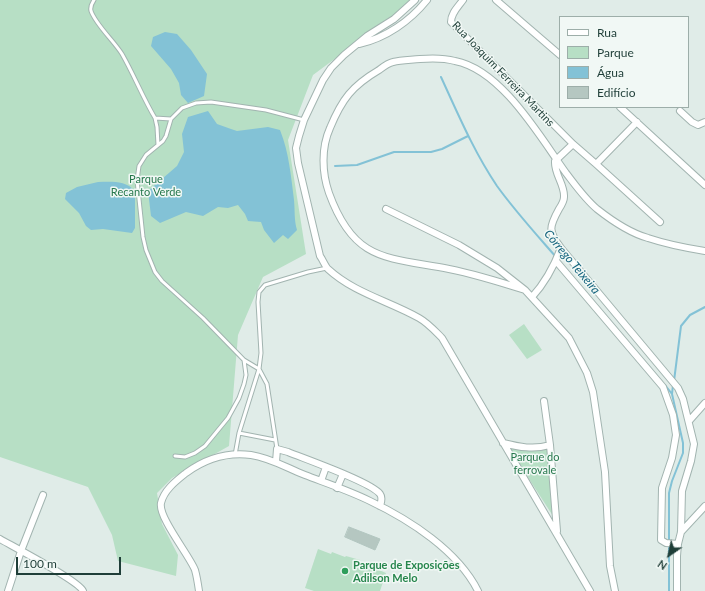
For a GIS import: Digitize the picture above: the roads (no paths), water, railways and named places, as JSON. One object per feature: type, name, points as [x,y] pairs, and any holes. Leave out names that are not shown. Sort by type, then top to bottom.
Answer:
[{"type":"street","points":[[416,0],[394,19],[367,36],[331,68],[323,80],[304,120],[298,136],[296,148],[298,163],[320,256],[327,268],[348,284],[374,298],[414,315],[431,327],[442,338],[590,591]]},
{"type":"street","points":[[358,44],[371,42],[389,33],[416,13],[427,0]]},
{"type":"street","name":"Rua Joaquim Ferreira Martins","points":[[463,0],[453,12],[451,22],[573,144],[660,222]]},
{"type":"street","points":[[496,0],[559,54]]},
{"type":"street","points":[[524,290],[450,269],[390,259],[375,254],[362,246],[353,237],[337,214],[327,186],[324,146],[326,137],[338,108],[346,96],[360,83],[392,62],[432,58],[457,61],[478,71],[500,87],[510,97],[531,123],[583,196],[597,209],[627,229],[646,238],[705,252]]},
{"type":"street","points":[[621,108],[705,185]]},
{"type":"street","points":[[680,111],[692,122],[698,125],[705,122]]},
{"type":"street","points":[[596,164],[637,122]]},
{"type":"street","points":[[573,144],[556,159],[554,164],[563,186],[564,198],[552,224],[552,237],[678,388],[683,398],[689,421],[694,444],[691,461],[682,491],[681,532],[678,544],[677,591]]},
{"type":"street","points":[[386,209],[483,258],[532,297],[543,311],[569,338],[587,373],[592,392],[605,472],[610,566],[614,591]]},
{"type":"street","points":[[532,297],[556,261],[561,248]]},
{"type":"street","points":[[556,261],[663,387],[673,415],[676,435],[672,458],[662,488],[661,540],[666,543],[678,544]]},
{"type":"street","points":[[544,401],[555,494],[557,533]]},
{"type":"street","points":[[689,421],[705,403]]},
{"type":"street","points":[[503,443],[528,448],[550,445]]},
{"type":"street","points":[[276,462],[277,449],[326,467],[366,484],[379,493],[382,500],[380,506]]},
{"type":"street","points":[[199,591],[195,570],[167,523],[161,505],[164,496],[175,482],[196,466],[223,455],[250,455],[276,462],[380,506],[423,532],[453,556],[478,591]]},
{"type":"street","points":[[321,481],[326,467]]},
{"type":"street","points":[[337,488],[342,474]]},
{"type":"street","points":[[8,591],[21,551],[43,495]]},
{"type":"street","points":[[681,532],[705,506]]},
{"type":"street","points":[[0,539],[72,581],[81,587],[83,591]]},
{"type":"lane","points":[[94,0],[91,10],[96,20],[111,38],[122,55],[155,118],[158,127],[158,145]]},
{"type":"lane","points":[[277,449],[267,384],[259,369],[244,360],[203,318],[162,281],[155,272],[150,262],[143,238],[137,173],[142,159],[166,136],[171,119],[182,108],[196,103],[211,102],[266,110],[304,120]]},
{"type":"lane","points":[[155,118],[171,119]]},
{"type":"lane","points":[[235,455],[239,433],[259,369],[261,353],[258,302],[259,292],[265,285],[327,268]]},
{"type":"lane","points":[[175,456],[185,457],[195,453],[205,446],[228,418],[240,398],[244,384],[246,375],[244,360]]},
{"type":"lane","points":[[239,433],[275,440]]},
{"type":"water","points":[[165,32],[177,34],[191,50],[207,74],[204,96],[188,103],[181,95],[179,83],[171,69],[151,46],[153,37]]},
{"type":"water","points":[[208,111],[217,124],[237,131],[268,127],[280,130],[286,147],[297,230],[288,239],[283,235],[274,243],[264,230],[261,222],[248,221],[238,205],[228,208],[218,207],[203,216],[186,212],[160,223],[151,216],[148,191],[177,166],[184,152],[182,134],[188,117]]},
{"type":"water","points":[[98,182],[122,183],[131,187],[135,191],[135,228],[132,233],[103,229],[91,230],[86,226],[79,213],[65,199],[66,193],[77,187]]},
{"type":"waterway","name":"Córrego Teixeira","points":[[441,77],[467,133],[497,186],[556,257]]},
{"type":"waterway","name":"Córrego Teixeira","points":[[335,166],[357,165],[394,152],[431,152],[442,149],[468,136]]},
{"type":"waterway","points":[[143,190],[148,191]]},
{"type":"waterway","points":[[674,381],[681,326],[690,315],[705,307]]},
{"type":"waterway","name":"Córrego Teixeira","points":[[665,385],[672,394]]},
{"type":"waterway","points":[[669,591],[669,493],[683,453],[683,443],[672,394],[673,385]]},
{"type":"place","name":"Parque de Exposições Adilson Melo","points":[[345,571]]},
{"type":"park label","name":"Parque Recanto Verde","points":[[146,185]]},
{"type":"park label","name":"Parque do ferrovale","points":[[535,463]]}]
